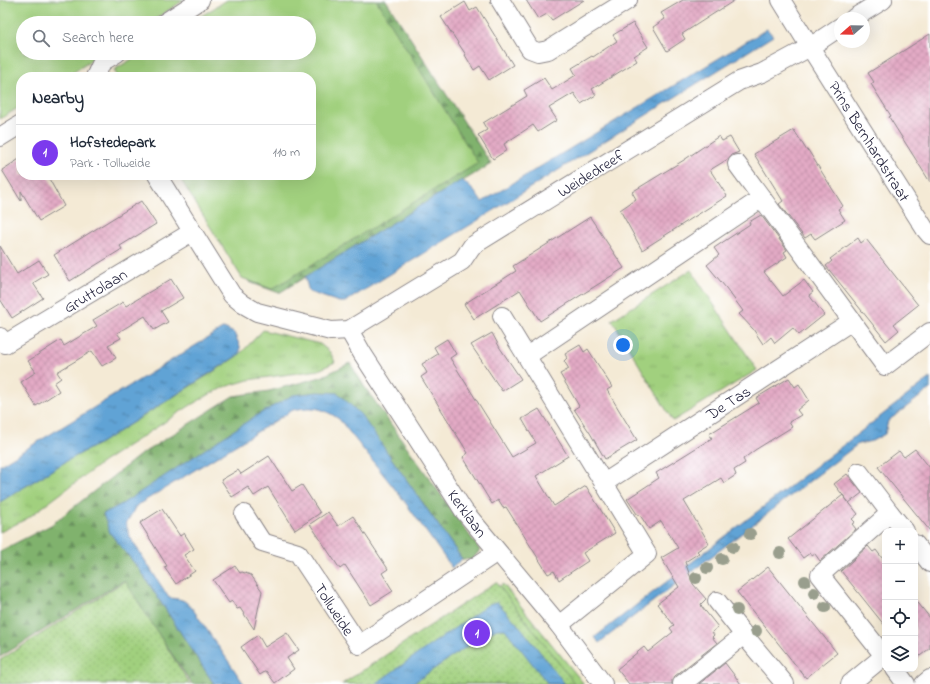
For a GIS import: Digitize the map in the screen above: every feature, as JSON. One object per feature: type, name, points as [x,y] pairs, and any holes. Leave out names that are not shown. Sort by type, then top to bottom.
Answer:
[{"type":"street","points":[[175,16],[200,0]]},
{"type":"street","points":[[500,0],[530,49],[538,52],[548,50],[628,0]]},
{"type":"street","name":"Prins Bernhardstraat","points":[[781,0],[928,230]]},
{"type":"street","points":[[864,12],[883,0]]},
{"type":"street","name":"Weidedreef","points":[[349,330],[462,261],[472,246],[739,81],[762,73],[810,47],[834,31]]},
{"type":"street","points":[[98,72],[102,62],[105,60]]},
{"type":"street","points":[[0,137],[16,127]]},
{"type":"street","points":[[737,164],[885,366],[930,332]]},
{"type":"street","points":[[160,180],[232,294],[243,304],[256,312],[331,331],[349,330]]},
{"type":"street","points":[[527,356],[762,198]]},
{"type":"street","name":"Gruttolaan","points":[[0,337],[5,344],[192,232]]},
{"type":"street","points":[[502,316],[647,554],[559,625]]},
{"type":"street","name":"De Tas","points":[[604,483],[852,321]]},
{"type":"street","name":"Kerklaan","points":[[349,330],[362,353],[464,511],[559,625],[603,684]]},
{"type":"street","points":[[859,472],[902,528]]},
{"type":"street","points":[[882,652],[820,575],[890,513]]},
{"type":"street","name":"Tollweide","points":[[244,514],[262,542],[298,553],[359,645],[497,552]]},
{"type":"street","points":[[918,548],[930,563]]},
{"type":"street","points":[[717,601],[785,684]]},
{"type":"street","points":[[682,684],[744,635]]},
{"type":"street","points":[[850,684],[882,658]]},
{"type":"street","points":[[897,672],[906,684]]},
{"type":"street","points":[[924,684],[930,679]]},
{"type":"green space","points":[[0,0],[184,0],[160,16],[16,16],[16,60],[92,60],[74,72],[16,72],[16,109],[0,119]]},
{"type":"green space","points":[[227,0],[376,0],[478,163],[272,289],[242,278],[181,180],[316,180],[316,72],[115,72],[114,70],[130,60],[316,60],[316,16],[201,16]]},
{"type":"green space","points":[[348,0],[386,0],[491,164],[279,293],[249,282],[197,196],[267,273],[461,154]]},
{"type":"green space","points":[[691,270],[757,370],[673,421],[612,320]]},
{"type":"green space","points":[[263,330],[320,344],[330,352],[335,362],[319,370],[248,380],[225,387],[212,393],[103,462],[28,518],[0,532],[0,502],[65,462],[102,442],[224,365],[240,354]]},
{"type":"green space","points":[[350,363],[364,386],[480,550],[472,560],[462,559],[385,450],[318,392],[115,508],[110,533],[140,570],[214,684],[192,684],[123,581],[0,657],[0,551],[51,525],[140,455],[233,396],[269,391],[321,377]]},
{"type":"green space","points":[[125,581],[190,684],[0,684],[0,660]]},
{"type":"green space","points":[[496,582],[575,684],[342,684]]},
{"type":"green space","points":[[503,584],[584,684],[349,684]]},
{"type":"water","points":[[767,29],[773,36],[345,302],[339,302],[309,292],[305,277],[462,180],[474,191],[482,202]]},
{"type":"water","points":[[224,328],[234,333],[240,346],[240,354],[102,442],[65,462],[0,502],[0,465]]},
{"type":"water","points":[[930,378],[930,389],[888,421],[885,434],[872,441],[858,444],[599,643],[595,637]]},
{"type":"water","points":[[318,392],[338,393],[361,415],[462,559],[452,568],[402,498],[339,419],[317,408],[293,410],[136,506],[126,524],[130,537],[169,598],[182,600],[192,608],[244,684],[214,684],[140,570],[110,533],[103,514],[122,504],[254,417],[293,395]]},
{"type":"water","points":[[497,602],[522,629],[565,684],[548,684],[505,629],[497,629],[478,639],[412,684],[375,684],[489,604]]},
{"type":"building","points":[[526,0],[584,0],[552,20],[547,14],[538,19]]},
{"type":"building","points":[[683,0],[735,0],[682,34],[685,39],[667,51],[653,27],[665,19],[661,13]]},
{"type":"building","points":[[465,2],[470,11],[477,7],[513,65],[489,80],[480,66],[474,70],[441,17]]},
{"type":"building","points":[[633,23],[648,47],[634,56],[637,61],[592,89],[596,95],[581,104],[574,93],[549,108],[557,120],[538,132],[533,125],[504,144],[507,150],[493,159],[478,135],[487,130],[483,123],[527,96],[524,90],[544,78],[552,90],[576,75],[572,68],[592,56],[593,57],[617,41],[613,35]]},
{"type":"building","points":[[930,34],[930,182],[889,117],[891,116],[871,84],[874,82],[868,73]]},
{"type":"building","points":[[794,130],[843,206],[838,209],[845,220],[815,239],[811,234],[805,238],[779,204],[783,201],[754,154]]},
{"type":"building","points":[[719,136],[722,141],[730,137],[739,152],[731,155],[728,159],[710,170],[727,196],[642,250],[620,210],[636,199],[632,192],[684,160]]},
{"type":"building","points":[[16,161],[16,180],[50,180],[64,206],[39,221],[21,191],[21,201],[2,170]]},
{"type":"building","points":[[141,201],[156,224],[120,246],[122,249],[70,281],[54,255]]},
{"type":"building","points":[[761,215],[787,250],[784,252],[787,257],[764,272],[783,296],[804,280],[813,292],[809,295],[824,315],[799,335],[793,328],[775,343],[771,337],[763,344],[753,329],[739,314],[743,311],[707,265],[719,255],[714,248]]},
{"type":"building","points":[[590,217],[624,268],[540,321],[520,290],[474,319],[464,304],[516,271],[513,266]]},
{"type":"building","points":[[858,238],[861,243],[866,239],[918,305],[894,324],[899,330],[886,341],[826,266],[832,261],[830,259]]},
{"type":"building","points":[[0,246],[17,274],[39,260],[48,274],[33,283],[43,298],[12,318],[0,299]]},
{"type":"building","points":[[171,279],[183,298],[161,311],[168,322],[154,330],[145,316],[117,333],[121,338],[108,345],[116,358],[102,366],[92,351],[57,372],[61,378],[54,383],[59,391],[36,406],[21,382],[36,372],[28,361],[61,340],[64,346],[97,326],[93,320],[123,302],[126,306]]},
{"type":"building","points":[[492,333],[500,348],[521,379],[502,391],[471,345]]},
{"type":"building","points":[[447,339],[456,354],[450,358],[512,457],[536,443],[522,419],[539,409],[568,456],[536,476],[554,506],[586,486],[615,533],[583,553],[588,561],[559,580],[554,571],[548,574],[506,507],[503,508],[498,500],[492,504],[463,457],[468,453],[421,377],[427,373],[422,364],[438,354],[434,347]]},
{"type":"building","points":[[580,345],[584,352],[588,349],[612,387],[607,390],[637,440],[605,459],[574,409],[579,406],[560,374],[569,369],[564,361],[567,358],[565,354]]},
{"type":"building","points":[[789,378],[795,387],[799,384],[809,400],[797,410],[801,415],[789,422],[792,427],[743,459],[745,463],[734,470],[736,475],[724,483],[721,478],[684,501],[709,543],[697,551],[699,553],[685,562],[693,584],[706,599],[701,604],[702,607],[718,627],[712,632],[714,635],[712,637],[717,643],[675,676],[672,680],[672,684],[629,684],[617,669],[644,647],[648,652],[673,632],[670,628],[674,625],[657,604],[679,587],[661,558],[678,548],[661,521],[649,529],[627,499],[659,478],[656,473],[712,438],[709,434],[759,403],[756,398]]},
{"type":"building","points":[[915,449],[930,468],[930,531],[878,467],[899,451],[904,457]]},
{"type":"building","points":[[269,456],[292,491],[302,485],[320,513],[295,530],[268,487],[254,496],[248,487],[232,497],[221,480],[238,470],[241,474]]},
{"type":"building","points":[[847,474],[862,493],[849,503],[834,484]]},
{"type":"building","points":[[843,495],[858,514],[852,519],[855,522],[852,524],[856,529],[820,561],[815,554],[812,556],[810,553],[803,558],[788,539]]},
{"type":"building","points":[[162,509],[180,536],[184,533],[194,549],[184,555],[195,571],[176,584],[164,567],[167,566],[140,523]]},
{"type":"building","points":[[328,512],[338,526],[353,516],[388,569],[382,573],[393,591],[371,605],[345,565],[340,569],[310,524]]},
{"type":"building","points":[[868,546],[873,552],[876,550],[882,558],[882,622],[841,571]]},
{"type":"building","points":[[235,566],[240,573],[242,572],[251,575],[262,591],[254,629],[240,608],[237,609],[232,601],[229,603],[213,580]]},
{"type":"building","points":[[768,567],[837,653],[806,678],[737,592]]},
{"type":"building","points":[[918,603],[930,618],[930,648],[918,658]]},
{"type":"building","points":[[287,633],[299,650],[287,658],[294,669],[275,683],[266,671],[260,675],[241,647],[258,635],[265,647]]},
{"type":"building","points":[[725,663],[741,684],[699,684]]},
{"type":"place","name":"Hofstedepark","points":[[477,633]]}]
